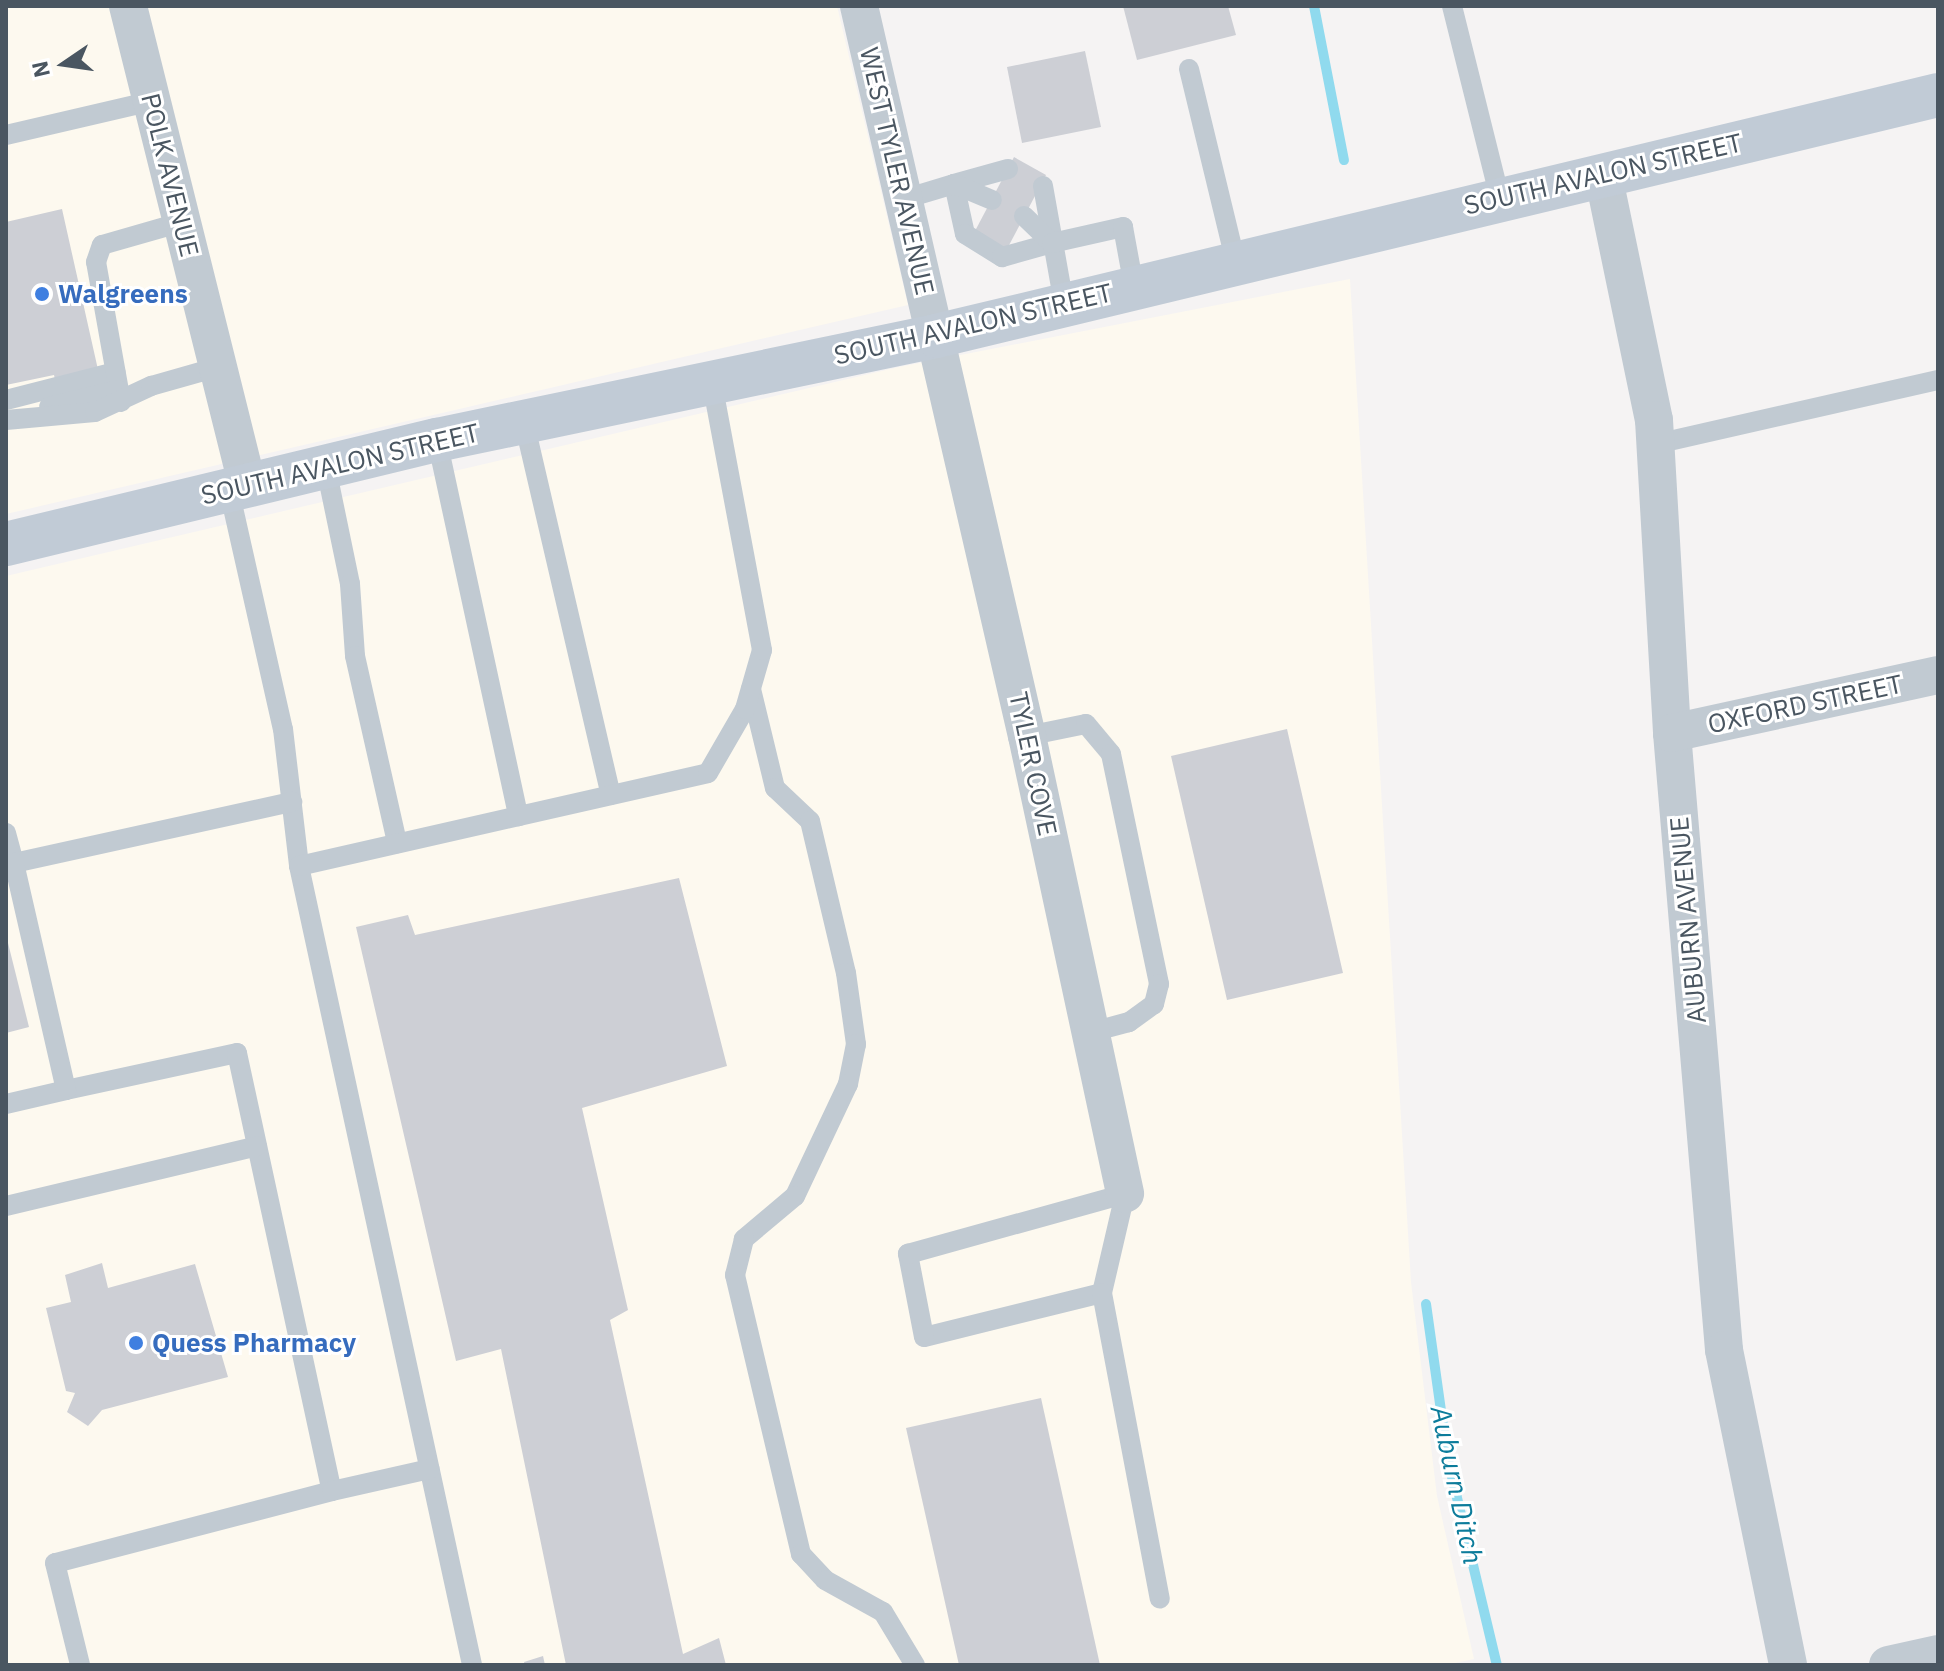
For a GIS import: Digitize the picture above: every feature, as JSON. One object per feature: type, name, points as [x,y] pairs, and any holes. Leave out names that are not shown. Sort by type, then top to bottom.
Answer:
[{"type":"street","name":"POLK AVENUE","points":[[128,6],[218,367],[238,487]]},
{"type":"street","name":"WEST TYLER AVENUE","points":[[859,6],[901,200],[936,336]]},
{"type":"street","name":"SOUTH AVALON STREET","points":[[6,544],[437,440],[936,336],[1938,95]]},
{"type":"street","name":"AUBURN AVENUE","points":[[1603,174],[1656,444],[1672,733],[1724,1350],[1788,1665]]},
{"type":"street","name":"TYLER COVE","points":[[936,336],[1027,736],[1125,1194]]},
{"type":"street","name":"OXFORD STREET","points":[[1672,733],[1938,675]]},
{"type":"street","points":[[1888,1665],[1938,1654]]},
{"type":"lane","points":[[1452,6],[1500,199]]},
{"type":"lane","points":[[1189,69],[1236,263]]},
{"type":"lane","points":[[6,135],[152,101]]},
{"type":"lane","points":[[901,200],[1008,169]]},
{"type":"lane","points":[[954,184],[992,200]]},
{"type":"lane","points":[[954,184],[965,234],[1002,257],[1123,227],[1134,287]]},
{"type":"lane","points":[[1043,186],[1064,304]]},
{"type":"lane","points":[[1024,216],[1052,243]]},
{"type":"lane","points":[[118,388],[98,281],[96,262],[102,245],[182,222]]},
{"type":"lane","points":[[6,400],[151,386],[218,367]]},
{"type":"lane","points":[[1656,444],[1938,380]]},
{"type":"lane","points":[[299,866],[708,773],[751,689],[762,650],[712,382]]},
{"type":"lane","points":[[6,418],[118,388]]},
{"type":"lane","points":[[6,418],[31,420],[95,412],[118,388]]},
{"type":"lane","points":[[524,422],[611,795]]},
{"type":"lane","points":[[437,440],[518,816]]},
{"type":"lane","points":[[326,468],[350,584],[355,656],[397,843]]},
{"type":"lane","points":[[238,487],[283,729],[299,866],[472,1665]]},
{"type":"lane","points":[[751,689],[775,788],[810,821],[846,973],[856,1044],[848,1084],[795,1196],[744,1239],[735,1275],[801,1554],[825,1580],[883,1612],[915,1665]]},
{"type":"lane","points":[[1027,736],[1086,724],[1111,754],[1159,984],[1154,1004],[1129,1022],[1091,1032]]},
{"type":"lane","points":[[14,863],[292,802]]},
{"type":"lane","points":[[6,833],[66,1090]]},
{"type":"lane","points":[[6,1104],[237,1053],[332,1491]]},
{"type":"lane","points":[[6,1206],[257,1146]]},
{"type":"lane","points":[[1102,1293],[924,1337],[908,1254],[1125,1194],[1102,1293],[1160,1599]]},
{"type":"lane","points":[[80,1665],[55,1563],[332,1491],[430,1469]]},
{"type":"shaded area","points":[[6,6],[837,6],[908,305],[6,514]]},
{"type":"shaded area","points":[[1350,279],[1411,1282],[1437,1496],[1474,1659],[1446,1665],[6,1665],[6,576],[899,367]]},
{"type":"building","points":[[1123,6],[1228,6],[1236,35],[1137,60]]},
{"type":"building","points":[[1085,51],[1101,127],[1022,143],[1007,67]]},
{"type":"building","points":[[1014,157],[1046,175],[1007,249],[975,231]]},
{"type":"building","name":"Walgreens","points":[[62,209],[103,392],[60,402],[54,375],[6,385],[6,222]]},
{"type":"building","points":[[1287,729],[1343,973],[1227,1000],[1171,756]]},
{"type":"building","points":[[679,878],[727,1066],[582,1108],[628,1310],[610,1320],[683,1654],[719,1638],[726,1665],[566,1665],[501,1349],[456,1361],[356,927],[408,915],[415,935]]},
{"type":"building","points":[[6,935],[29,1027],[6,1033]]},
{"type":"building","name":"Quess Pharmacy","points":[[102,1263],[108,1288],[195,1264],[228,1377],[102,1410],[88,1426],[67,1412],[75,1393],[66,1391],[46,1308],[71,1302],[65,1275]]},
{"type":"building","points":[[1041,1398],[1100,1665],[959,1665],[906,1428]]},
{"type":"building","points":[[543,1656],[545,1665],[525,1665],[524,1662]]},
{"type":"waterway","name":"Auburn Ditch","points":[[1314,6],[1344,160]]},
{"type":"waterway","name":"Auburn Ditch","points":[[1426,1304],[1448,1460],[1497,1665]]},
{"type":"place","name":"Walgreens","points":[[42,294]]},
{"type":"place","name":"Quess Pharmacy","points":[[136,1343]]}]
